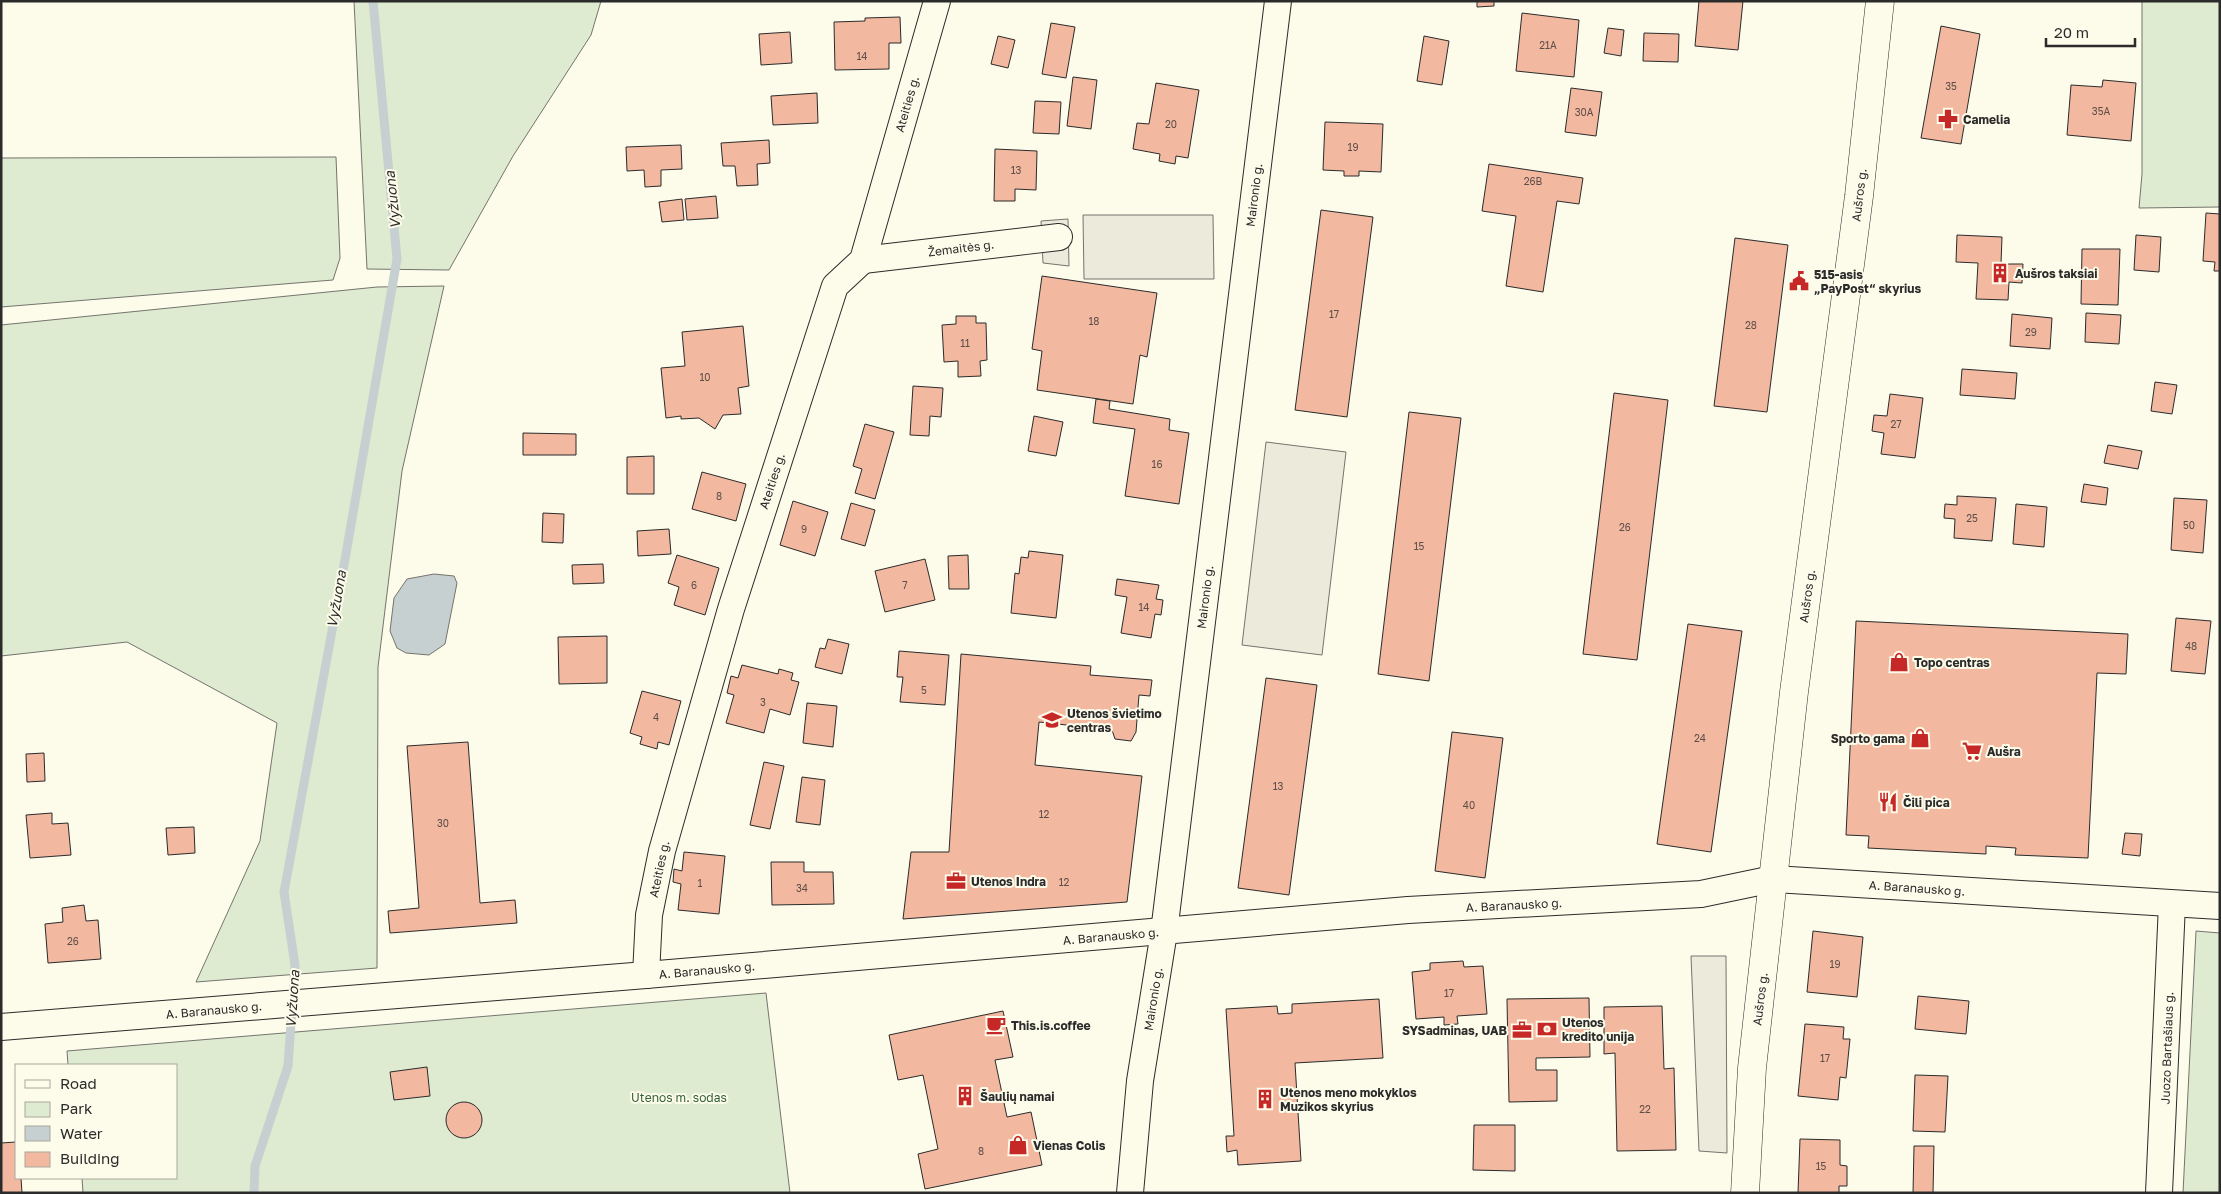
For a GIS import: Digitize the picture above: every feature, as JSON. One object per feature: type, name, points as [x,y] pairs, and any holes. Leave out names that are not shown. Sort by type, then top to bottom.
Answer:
[{"type":"street","name":"Ateities g.","points":[[646,975],[649,915],[662,851],[731,609],[835,286],[863,260],[937,1]]},
{"type":"street","name":"Maironio g.","points":[[1130,1193],[1140,1081],[1164,932],[1278,1]]},
{"type":"street","name":"Aušros g.","points":[[1745,1193],[1752,1068],[1794,692],[1859,196],[1880,1]]},
{"type":"street","name":"Žemaitės g.","points":[[863,260],[1059,237]]},
{"type":"street","name":"A. Baranausko g.","points":[[1,1027],[1164,932],[1408,910],[1701,894],[1773,879],[2220,906]]},
{"type":"street","name":"Juozo Bartašiaus g.","points":[[2160,1193],[2172,904]]},
{"type":"green space","points":[[354,1],[601,1],[591,35],[513,156],[449,270],[367,269]]},
{"type":"green space","points":[[2142,1],[2220,1],[2220,207],[2139,208],[2142,174]]},
{"type":"green space","points":[[336,157],[340,258],[333,280],[1,307],[1,158]]},
{"type":"green space","points":[[444,286],[402,471],[378,667],[377,968],[196,982],[260,841],[277,723],[127,642],[1,656],[1,325],[377,287]]},
{"type":"green space","points":[[2196,931],[2220,933],[2220,1193],[2183,1193]]},
{"type":"green space","name":"Utenos m. sodas","points":[[766,993],[790,1193],[83,1193],[82,1179],[178,1179],[178,1064],[68,1064],[67,1051]]},
{"type":"shaded area","points":[[1083,215],[1213,215],[1214,279],[1084,279]]},
{"type":"shaded area","points":[[1068,219],[1069,266],[1043,263],[1041,221]]},
{"type":"shaded area","points":[[1266,442],[1346,452],[1322,655],[1242,645]]},
{"type":"shaded area","points":[[1691,956],[1726,956],[1727,1153],[1699,1151]]},
{"type":"water","points":[[434,574],[454,576],[457,583],[445,644],[429,655],[406,653],[397,648],[390,631],[394,598],[407,579]]},
{"type":"building","points":[[1477,1],[1494,1],[1494,6],[1477,7]]},
{"type":"building","points":[[1699,1],[1743,1],[1738,50],[1695,46]]},
{"type":"building","points":[[1522,13],[1579,20],[1574,77],[1516,71]]},
{"type":"building","points":[[900,17],[901,43],[889,43],[889,69],[835,70],[834,22],[865,21],[865,18]]},
{"type":"building","points":[[1051,23],[1075,27],[1066,78],[1042,74]]},
{"type":"building","points":[[1941,26],[1980,34],[1961,144],[1921,138]]},
{"type":"building","points":[[1608,28],[1624,30],[1621,56],[1604,53]]},
{"type":"building","points":[[790,32],[792,63],[761,65],[759,34]]},
{"type":"building","points":[[1644,33],[1679,34],[1678,62],[1643,61]]},
{"type":"building","points":[[998,36],[1015,40],[1008,68],[991,64]]},
{"type":"building","points":[[1424,36],[1449,41],[1442,85],[1417,81]]},
{"type":"building","points":[[1073,77],[1097,80],[1091,129],[1067,126]]},
{"type":"building","points":[[2103,80],[2136,83],[2131,141],[2067,135],[2071,85],[2102,87]]},
{"type":"building","points":[[1156,83],[1199,90],[1188,158],[1176,156],[1175,164],[1159,161],[1160,154],[1133,149],[1137,123],[1149,124]]},
{"type":"building","points":[[1571,88],[1602,92],[1596,136],[1565,132]]},
{"type":"building","points":[[817,93],[818,123],[773,125],[771,96]]},
{"type":"building","points":[[1035,101],[1061,102],[1059,134],[1033,133]]},
{"type":"building","points":[[1325,122],[1383,124],[1381,172],[1359,171],[1359,176],[1344,176],[1344,171],[1323,170]]},
{"type":"building","points":[[769,140],[770,163],[757,164],[758,185],[737,186],[735,166],[723,166],[721,143]]},
{"type":"building","points":[[681,145],[682,169],[661,170],[661,186],[645,187],[644,170],[627,171],[626,147]]},
{"type":"building","points":[[995,149],[1037,151],[1036,190],[1015,189],[1015,201],[994,201]]},
{"type":"building","points":[[1489,164],[1583,178],[1579,204],[1557,201],[1543,292],[1506,286],[1516,216],[1482,211]]},
{"type":"building","points":[[716,196],[718,218],[687,220],[685,199]]},
{"type":"building","points":[[682,199],[684,220],[662,222],[659,202]]},
{"type":"building","points":[[1321,210],[1373,217],[1347,417],[1295,410]]},
{"type":"building","points":[[2206,213],[2220,214],[2220,271],[2214,271],[2215,262],[2203,261]]},
{"type":"building","name":"Aušros taksiai","points":[[1957,235],[2002,237],[2001,264],[2023,264],[2022,283],[2009,282],[2008,300],[1976,299],[1978,263],[1956,262]]},
{"type":"building","points":[[2136,235],[2161,237],[2159,272],[2134,270]]},
{"type":"building","points":[[1735,238],[1788,245],[1767,412],[1714,406]]},
{"type":"building","points":[[2082,249],[2120,249],[2118,305],[2081,304]]},
{"type":"building","points":[[1042,276],[1157,293],[1147,357],[1140,355],[1133,404],[1037,390],[1042,351],[1032,349]]},
{"type":"building","points":[[2086,313],[2121,315],[2119,344],[2085,342]]},
{"type":"building","points":[[2012,314],[2052,318],[2050,349],[2010,346]]},
{"type":"building","points":[[956,316],[976,316],[976,323],[986,323],[987,360],[980,361],[981,376],[958,377],[958,361],[944,362],[942,325],[956,324]]},
{"type":"building","points":[[743,326],[749,386],[738,388],[741,414],[723,415],[715,429],[699,418],[681,419],[681,416],[666,418],[661,368],[685,366],[682,332]]},
{"type":"building","points":[[1962,369],[2017,373],[2015,399],[1960,395]]},
{"type":"building","points":[[2155,382],[2177,385],[2172,414],[2151,411]]},
{"type":"building","points":[[913,386],[943,388],[941,417],[930,416],[929,436],[910,435]]},
{"type":"building","points":[[1614,393],[1668,400],[1637,660],[1583,654]]},
{"type":"building","points":[[1890,394],[1923,398],[1915,458],[1881,454],[1884,433],[1872,431],[1874,415],[1887,416]]},
{"type":"building","points":[[1096,399],[1110,401],[1109,409],[1170,419],[1169,430],[1189,433],[1179,504],[1125,496],[1135,429],[1093,423]]},
{"type":"building","points":[[1409,412],[1461,418],[1429,681],[1378,674]]},
{"type":"building","points":[[1034,416],[1063,422],[1056,456],[1028,451]]},
{"type":"building","points":[[865,424],[894,432],[875,499],[855,493],[862,469],[853,466]]},
{"type":"building","points":[[523,433],[576,434],[576,455],[523,455]]},
{"type":"building","points":[[2108,445],[2142,451],[2138,469],[2104,463]]},
{"type":"building","points":[[654,456],[654,494],[627,494],[627,457]]},
{"type":"building","points":[[702,472],[746,484],[736,521],[692,509]]},
{"type":"building","points":[[2084,484],[2108,488],[2106,505],[2081,502]]},
{"type":"building","points":[[1957,496],[1996,498],[1992,541],[1954,538],[1955,519],[1944,518],[1945,504],[1957,505]]},
{"type":"building","points":[[2174,498],[2207,500],[2203,553],[2171,550]]},
{"type":"building","points":[[793,501],[828,512],[815,556],[780,545]]},
{"type":"building","points":[[851,503],[875,510],[865,546],[841,539]]},
{"type":"building","points":[[2016,504],[2047,507],[2044,547],[2013,544]]},
{"type":"building","points":[[543,513],[564,514],[563,543],[542,542]]},
{"type":"building","points":[[669,529],[671,554],[638,556],[637,531]]},
{"type":"building","points":[[1029,551],[1063,555],[1056,618],[1011,613],[1015,573],[1019,574],[1021,557],[1028,558]]},
{"type":"building","points":[[677,555],[719,568],[705,615],[674,605],[679,587],[668,583]]},
{"type":"building","points":[[968,555],[969,589],[949,589],[948,556]]},
{"type":"building","points":[[925,559],[935,600],[885,612],[875,571]]},
{"type":"building","points":[[603,564],[604,583],[573,584],[572,565]]},
{"type":"building","points":[[1117,579],[1159,585],[1156,599],[1163,600],[1161,615],[1155,614],[1151,638],[1121,633],[1127,597],[1115,595]]},
{"type":"building","points":[[2176,618],[2211,621],[2205,674],[2171,671]]},
{"type":"building","name":"Aušra","points":[[1856,621],[2128,634],[2126,674],[2097,673],[2088,858],[2015,855],[2016,848],[1986,846],[1986,854],[1868,848],[1869,836],[1846,835]]},
{"type":"building","points":[[1688,624],[1742,631],[1711,852],[1657,844]]},
{"type":"building","points":[[607,636],[607,683],[559,684],[558,637]]},
{"type":"building","points":[[828,639],[849,644],[842,674],[815,667],[820,648],[825,649]]},
{"type":"building","points":[[899,651],[949,655],[945,705],[900,702],[903,677],[897,677]]},
{"type":"building","points":[[961,654],[1091,666],[1090,675],[1152,680],[1150,696],[1139,695],[1136,732],[1131,741],[1115,739],[1112,730],[1039,722],[1035,765],[1142,776],[1127,902],[903,919],[911,852],[949,852]]},
{"type":"building","points":[[742,665],[778,674],[779,669],[793,673],[791,680],[799,682],[790,715],[770,709],[764,733],[726,723],[734,695],[727,693],[731,676],[738,678]]},
{"type":"building","points":[[1266,678],[1317,685],[1289,895],[1238,888]]},
{"type":"building","points":[[642,691],[681,701],[669,745],[658,742],[657,749],[640,744],[642,737],[630,733]]},
{"type":"building","points":[[807,703],[837,706],[833,747],[803,743]]},
{"type":"building","points":[[1452,732],[1503,738],[1485,878],[1435,871]]},
{"type":"building","points":[[468,742],[480,903],[515,900],[517,923],[390,933],[388,911],[419,908],[407,746]]},
{"type":"building","points":[[44,753],[45,781],[27,782],[26,754]]},
{"type":"building","points":[[764,762],[784,766],[770,829],[750,825]]},
{"type":"building","points":[[802,777],[825,780],[820,825],[796,822]]},
{"type":"building","points":[[52,813],[52,824],[68,823],[71,855],[30,858],[26,815]]},
{"type":"building","points":[[194,827],[195,853],[168,855],[166,828]]},
{"type":"building","points":[[2125,833],[2142,834],[2140,856],[2122,854]]},
{"type":"building","points":[[684,852],[725,856],[719,914],[678,910],[681,884],[673,882],[674,869],[682,871]]},
{"type":"building","points":[[771,862],[804,862],[804,872],[833,872],[834,904],[772,905]]},
{"type":"building","points":[[84,905],[86,921],[98,920],[101,959],[48,963],[45,924],[63,922],[62,908]]},
{"type":"building","points":[[1813,931],[1863,937],[1857,997],[1807,992]]},
{"type":"building","points":[[1463,961],[1464,967],[1483,966],[1487,1014],[1457,1016],[1458,1024],[1444,1025],[1444,1017],[1416,1019],[1412,972],[1430,970],[1430,963]]},
{"type":"building","points":[[1918,996],[1969,1001],[1966,1034],[1915,1029]]},
{"type":"building","points":[[1589,998],[1590,1057],[1536,1058],[1536,1070],[1557,1070],[1557,1101],[1509,1102],[1507,999]]},
{"type":"building","name":"Utenos meno mokyklos Muzikos skyrius","points":[[1379,999],[1383,1058],[1295,1063],[1301,1161],[1238,1165],[1237,1150],[1227,1152],[1226,1136],[1234,1136],[1226,1009],[1277,1006],[1278,1014],[1292,1013],[1292,1004]]},
{"type":"building","points":[[1662,1006],[1664,1069],[1674,1068],[1676,1150],[1617,1151],[1615,1053],[1604,1054],[1604,1007]]},
{"type":"building","name":"Šaulių namai","points":[[1003,1011],[1013,1057],[995,1060],[1007,1117],[1031,1112],[1042,1165],[925,1189],[918,1154],[938,1149],[923,1075],[898,1080],[889,1035]]},
{"type":"building","points":[[1805,1024],[1844,1027],[1843,1039],[1850,1039],[1846,1078],[1840,1077],[1838,1100],[1798,1096]]},
{"type":"building","points":[[427,1067],[430,1096],[394,1100],[390,1072]]},
{"type":"building","points":[[1915,1075],[1948,1076],[1945,1132],[1913,1131]]},
{"type":"building","points":[[464,1102],[471,1103],[477,1107],[481,1113],[481,1127],[477,1133],[471,1137],[464,1138],[457,1137],[451,1133],[447,1127],[446,1120],[447,1113],[451,1107],[457,1103]]},
{"type":"building","points":[[1474,1125],[1515,1125],[1515,1171],[1473,1170]]},
{"type":"building","points":[[1800,1139],[1840,1140],[1840,1165],[1847,1166],[1847,1186],[1839,1186],[1839,1193],[1798,1193]]},
{"type":"building","points":[[15,1142],[15,1179],[21,1179],[22,1193],[1,1193],[1,1143]]},
{"type":"building","points":[[1914,1146],[1934,1146],[1933,1193],[1913,1193]]},
{"type":"waterway","name":"Vyžuona","points":[[254,1193],[255,1166],[288,1066],[295,965],[284,892],[343,571],[397,259],[373,1]]},
{"type":"place","name":"Camelia","points":[[1948,119]]},
{"type":"place","name":"Aušros taksiai","points":[[2000,273]]},
{"type":"place","name":"515-asis „PayPost“ skyrius","points":[[1799,281]]},
{"type":"place","name":"Topo centras","points":[[1899,662]]},
{"type":"place","name":"Utenos švietimo centras","points":[[1052,720]]},
{"type":"place","name":"Sporto gama","points":[[1920,738]]},
{"type":"place","name":"Aušra","points":[[1972,751]]},
{"type":"place","name":"Čili pica","points":[[1888,802]]},
{"type":"place","name":"Utenos Indra","points":[[956,881]]},
{"type":"place","name":"This.is.coffee","points":[[996,1025]]},
{"type":"place","name":"Utenos kredito unija","points":[[1547,1029]]},
{"type":"place","name":"SYSadminas, UAB","points":[[1522,1030]]},
{"type":"place","name":"Šaulių namai","points":[[965,1096]]},
{"type":"place","name":"Utenos meno mokyklos Muzikos skyrius","points":[[1265,1099]]},
{"type":"place","name":"Vienas Colis","points":[[1018,1145]]}]
